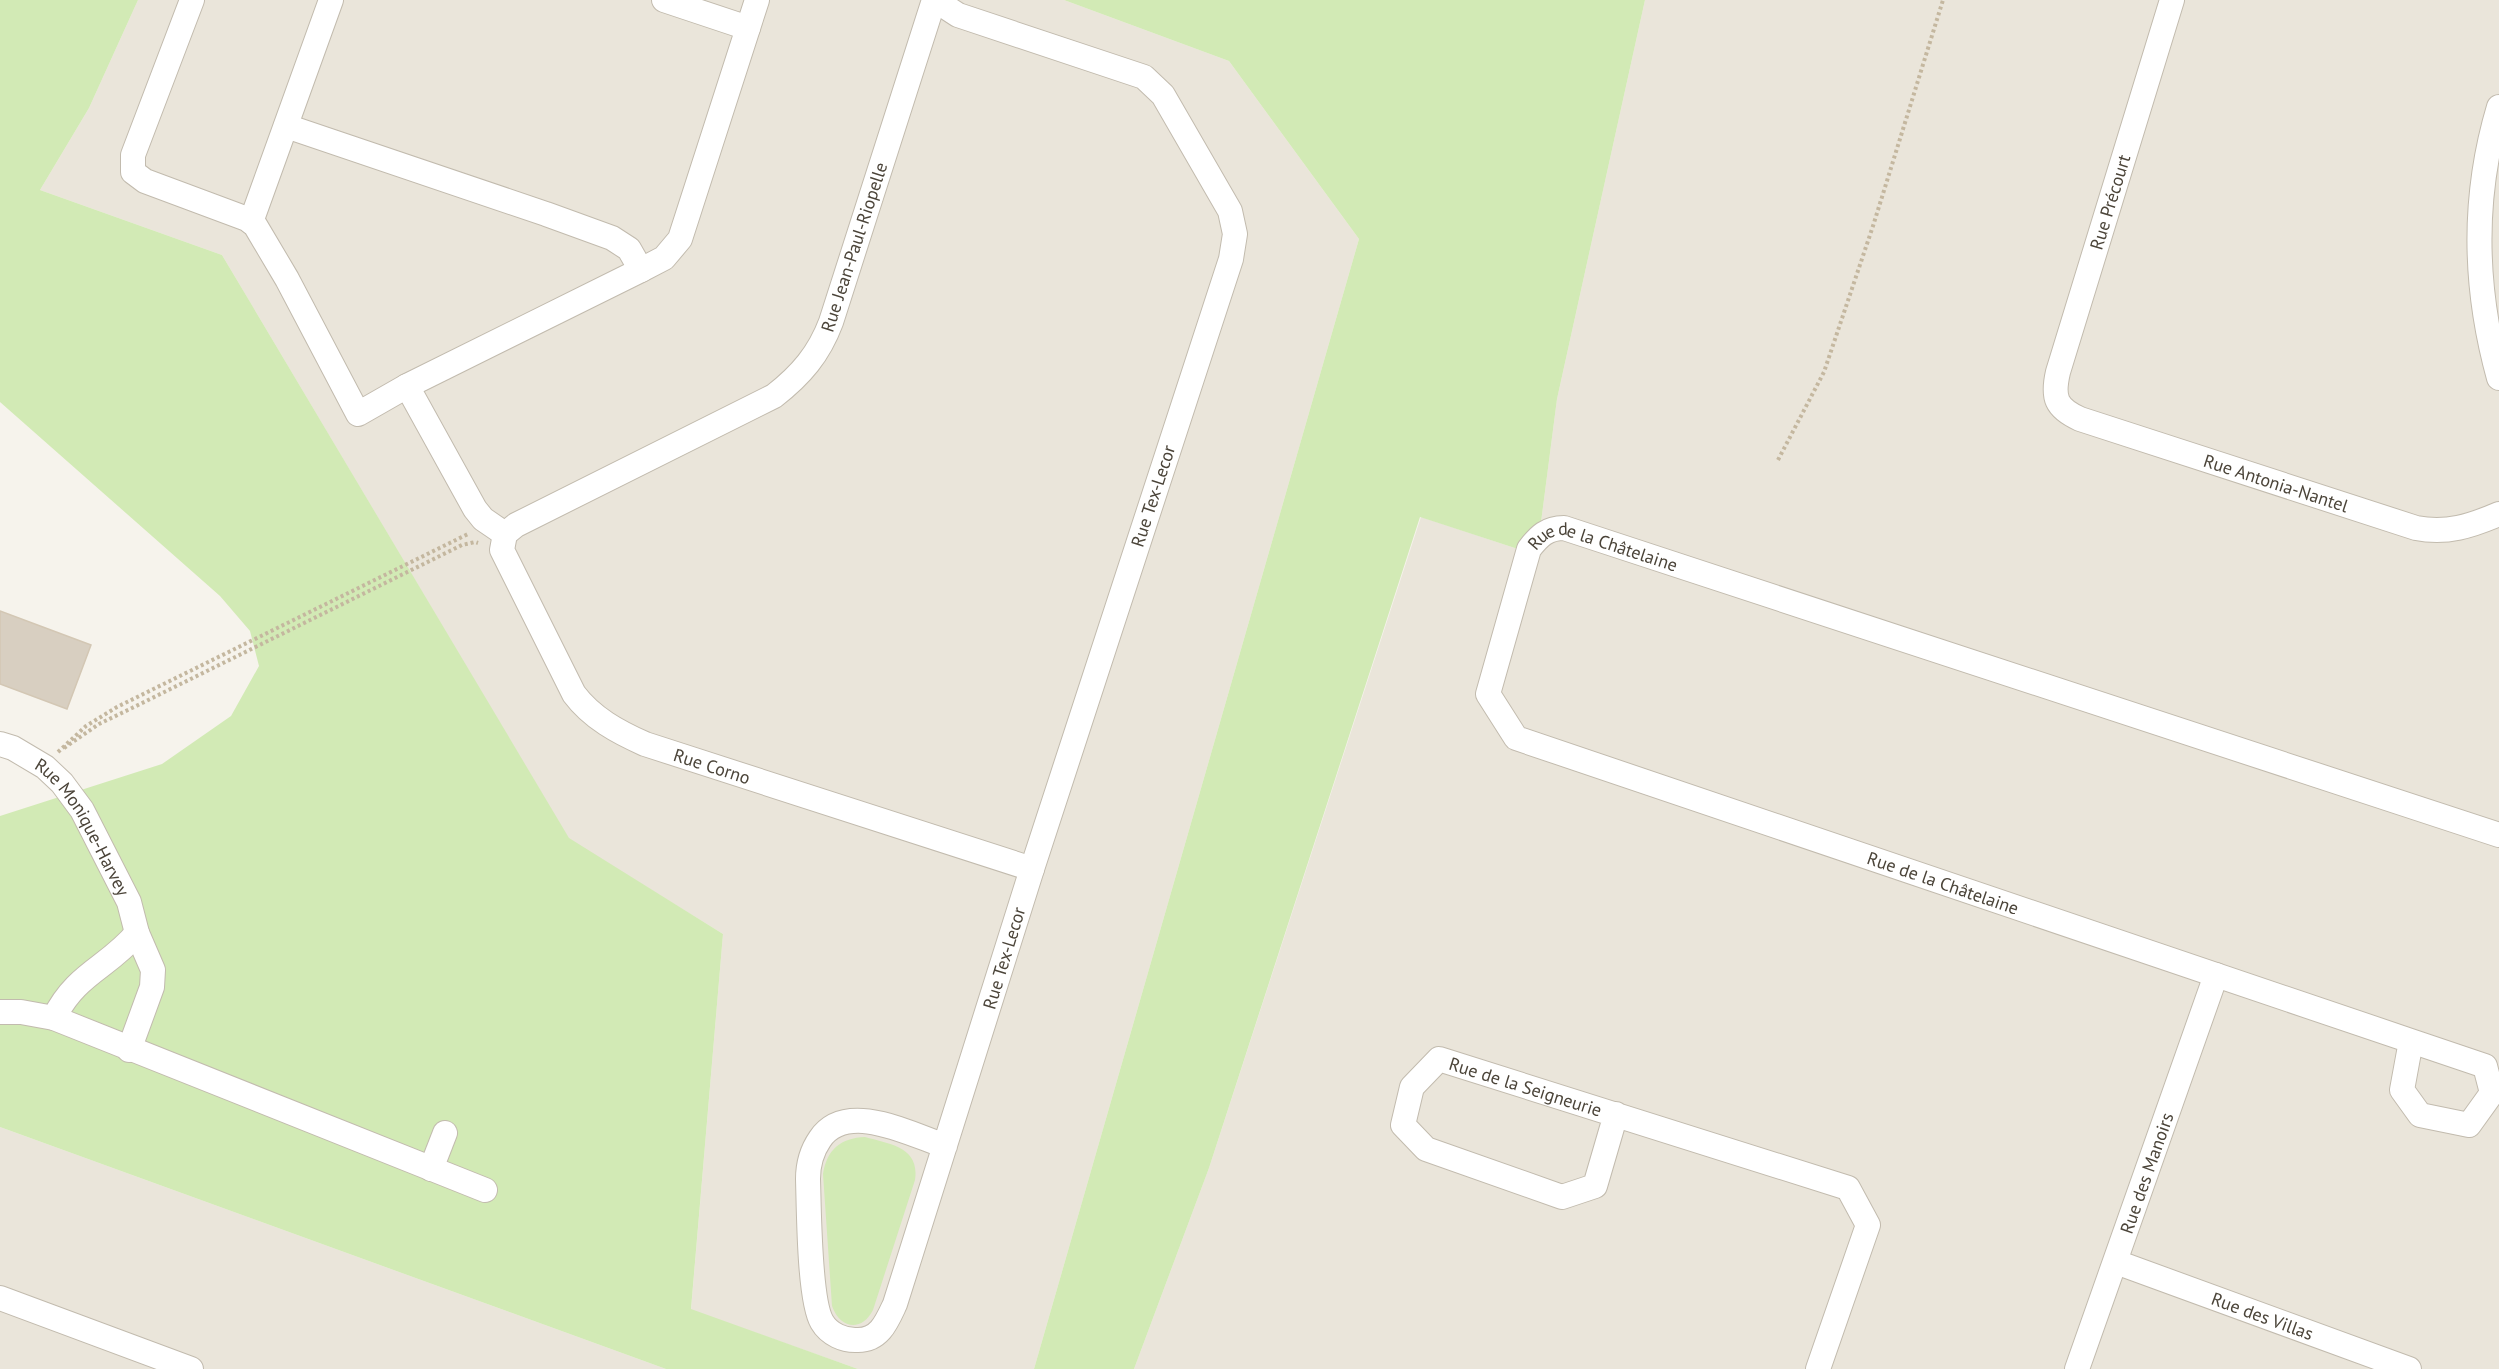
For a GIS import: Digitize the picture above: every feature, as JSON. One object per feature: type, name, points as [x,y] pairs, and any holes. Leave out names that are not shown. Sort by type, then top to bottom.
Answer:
[{"type":"street","points":[[192,0],[133,155],[134,172],[145,181],[255,225],[287,279],[358,414],[407,386],[664,258],[680,239],[757,0]]},
{"type":"street","points":[[251,222],[331,0]]},
{"type":"street","points":[[664,0],[748,28]]},
{"type":"street","name":"Rue Jean-Paul-Riopelle","points":[[505,534],[516,525],[774,396],[806,368],[817,354],[831,322],[935,0]]},
{"type":"street","name":"Rue Tex-Lecor","points":[[935,0],[958,15],[1144,76],[1163,95],[1235,223],[1231,259],[1032,868],[945,1146],[887,1321],[876,1335],[859,1341],[842,1338],[829,1331],[821,1320],[815,1296],[808,1179],[809,1162],[816,1145],[832,1127],[856,1120],[878,1123],[945,1146]]},
{"type":"street","name":"Rue Précourt","points":[[2058,404],[2055,385],[2058,372],[2172,0]]},
{"type":"street","points":[[2499,108],[2490,140],[2484,178],[2478,250],[2483,305],[2499,378]]},
{"type":"street","points":[[286,126],[612,238],[629,249],[641,270]]},
{"type":"street","points":[[407,386],[475,509],[483,519],[505,534]]},
{"type":"street","name":"Rue Antonia-Nantel","points":[[2058,404],[2065,411],[2080,419],[2416,528],[2450,530],[2462,528],[2499,514]]},
{"type":"street","name":"Rue de la Châtelaine","points":[[2411,1041],[1516,738],[1488,694],[1529,549],[1540,535],[1554,528],[1564,528],[2499,835]]},
{"type":"street","name":"Rue Corno","points":[[505,534],[502,544],[504,557],[574,694],[590,713],[603,722],[645,744],[1032,868]]},
{"type":"street","name":"Rue Monique-Harvey","points":[[0,744],[51,760],[62,783],[87,819],[129,902],[137,933],[153,970],[152,987],[129,1050]]},
{"type":"street","points":[[54,1018],[63,1000],[78,982],[126,947],[137,933]]},
{"type":"street","name":"Rue des Manoirs","points":[[2077,1369],[2216,975]]},
{"type":"street","points":[[0,1012],[21,1012],[54,1018],[129,1050],[485,1190]]},
{"type":"street","name":"Rue de la Seigneurie","points":[[1616,1114],[1595,1186],[1562,1197],[1426,1149],[1403,1125],[1412,1087],[1439,1059],[1616,1114],[1848,1188],[1868,1225],[1818,1369]]},
{"type":"street","points":[[431,1169],[446,1133]]},
{"type":"street","name":"Rue des Villas","points":[[2116,1262],[2409,1369]]},
{"type":"street","points":[[0,1298],[191,1369]]},
{"type":"path","points":[[1778,460],[1824,372],[1873,226],[1942,0]]},
{"type":"path","points":[[51,760],[86,726],[117,707],[461,538],[483,519]]},
{"type":"path","points":[[51,760],[99,724],[462,545],[475,542],[482,549]]},
{"type":"shaded area","points":[[138,0],[1064,0],[1229,61],[1359,239],[1034,1369],[858,1369],[691,1310],[723,934],[569,839],[222,255],[40,190],[89,108]]},
{"type":"shaded area","points":[[1645,0],[2499,0],[2499,1369],[1134,1369],[1209,1168],[1421,517],[1521,550],[1540,530],[1557,399]]},
{"type":"shaded area","points":[[0,1127],[666,1369],[0,1369]]},
{"type":"green space","points":[[0,0],[138,0],[89,108],[40,190],[222,255],[569,838],[723,934],[691,1309],[858,1369],[666,1369],[0,1127],[0,816],[162,764],[231,716],[259,666],[250,631],[220,596],[0,402]]},
{"type":"green space","points":[[1064,0],[1645,0],[1557,399],[1540,530],[1521,550],[1420,517],[1209,1168],[1134,1369],[1034,1369],[1359,239],[1229,61]]},
{"type":"green space","points":[[865,1137],[893,1145],[908,1154],[913,1160],[915,1180],[873,1310],[863,1322],[851,1325],[840,1319],[832,1306],[823,1174],[828,1158],[836,1146],[849,1140]]},
{"type":"building","points":[[0,611],[91,645],[67,709],[0,684]]}]
